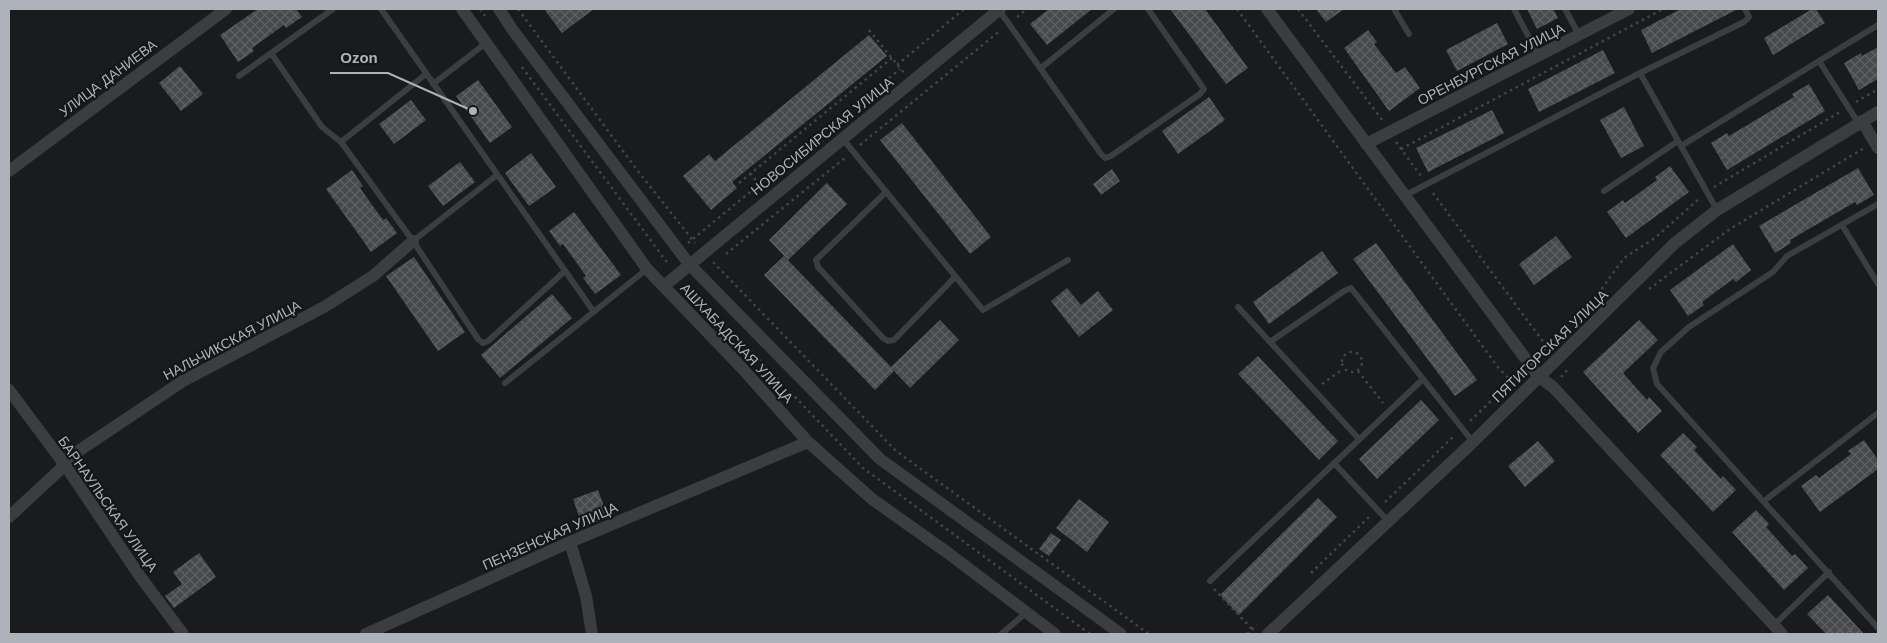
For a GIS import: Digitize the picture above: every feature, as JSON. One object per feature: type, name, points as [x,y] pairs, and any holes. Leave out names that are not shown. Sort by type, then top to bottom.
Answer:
[{"type":"street","name":"УЛИЦА ДАНИЕВА","points":[[9,171],[226,9]]},
{"type":"street","name":"АШХАБАДСКАЯ УЛИЦА","points":[[462,9],[647,269],[808,442],[872,499],[948,553],[1055,634]]},
{"type":"street","points":[[499,9],[512,29],[689,264],[880,459],[1121,634]]},
{"type":"street","name":"НОВОСИБИРСКАЯ УЛИЦА","points":[[664,286],[999,9]]},
{"type":"street","points":[[1267,9],[1538,377],[1553,387],[1778,630]]},
{"type":"street","name":"ОРЕНБУРГСКАЯ УЛИЦА","points":[[1366,144],[1629,9]]},
{"type":"street","name":"ПЯТИГОРСКАЯ УЛИЦА","points":[[1268,634],[1472,442],[1676,243],[1717,210],[1878,112]]},
{"type":"street","points":[[1860,122],[1876,145]]},
{"type":"street","name":"НАЛЬЧИКСКАЯ УЛИЦА","points":[[9,517],[64,463],[183,381],[340,297],[373,276],[413,241]]},
{"type":"street","name":"БАРНАУЛЬСКАЯ УЛИЦА","points":[[9,390],[64,463],[138,575],[184,634]]},
{"type":"street","name":"ПЕНЗЕНСКАЯ УЛИЦА","points":[[366,634],[570,542],[808,442]]},
{"type":"street","points":[[570,542],[586,596],[592,634]]},
{"type":"lane","points":[[239,76],[333,9]]},
{"type":"lane","points":[[381,9],[594,312]]},
{"type":"lane","points":[[999,9],[1105,158],[1111,156],[1200,94],[1204,89],[1148,9]]},
{"type":"lane","points":[[1041,68],[1114,9]]},
{"type":"lane","points":[[1394,9],[1410,34]]},
{"type":"lane","points":[[1514,9],[1538,56]]},
{"type":"lane","points":[[1565,9],[1579,34]]},
{"type":"lane","points":[[1404,196],[1640,73],[1744,22],[1749,17],[1745,9]]},
{"type":"lane","points":[[1604,191],[1680,143],[1878,25]]},
{"type":"lane","points":[[433,84],[486,43]]},
{"type":"lane","points":[[271,53],[322,127],[341,142],[413,241],[478,339],[483,343],[488,341],[566,271]]},
{"type":"lane","points":[[1819,61],[1860,122]]},
{"type":"lane","points":[[1640,73],[1717,210]]},
{"type":"lane","points":[[341,142],[426,74]]},
{"type":"lane","points":[[842,138],[983,310],[1068,260]]},
{"type":"lane","points":[[413,241],[497,175]]},
{"type":"lane","points":[[886,192],[816,260],[818,267],[888,341],[894,340],[955,277]]},
{"type":"lane","points":[[1878,204],[1787,256],[1773,272],[1689,327],[1661,352],[1653,368],[1657,384],[1878,628]]},
{"type":"lane","points":[[1842,225],[1878,284]]},
{"type":"lane","points":[[505,383],[647,269]]},
{"type":"lane","points":[[1270,342],[1351,288],[1472,442]]},
{"type":"lane","points":[[1238,307],[1359,439]]},
{"type":"lane","points":[[1210,581],[1423,379]]},
{"type":"lane","points":[[1764,501],[1878,413]]},
{"type":"lane","points":[[1334,463],[1388,521]]},
{"type":"lane","points":[[1778,630],[1829,572]]},
{"type":"lane","points":[[1001,634],[1026,612]]},
{"type":"path","points":[[518,9],[637,170],[692,239],[896,451],[1149,634]]},
{"type":"path","points":[[897,65],[964,9]]},
{"type":"path","points":[[722,258],[1027,9]]},
{"type":"path","points":[[1237,9],[1496,366],[1511,381]]},
{"type":"path","points":[[1401,149],[1664,9]]},
{"type":"path","points":[[870,30],[911,82]]},
{"type":"path","points":[[739,182],[892,58]]},
{"type":"path","points":[[679,250],[900,69]]},
{"type":"path","points":[[1643,294],[1730,230],[1876,145]]},
{"type":"path","points":[[750,173],[759,184]]},
{"type":"path","points":[[1308,576],[1547,347]]},
{"type":"path","points":[[1353,352],[1360,356],[1362,360],[1361,368],[1350,373],[1343,369],[1342,357],[1345,354],[1353,352]]},
{"type":"path","points":[[1553,387],[1570,367]]},
{"type":"path","points":[[1314,390],[1343,369]]},
{"type":"path","points":[[1358,370],[1389,411]]},
{"type":"path","points":[[1210,581],[1214,589],[1252,630]]},
{"type":"path","points":[[1248,634],[1260,623]]},
{"type":"building","points":[[258,9],[296,9],[302,17],[286,28],[284,25],[252,48],[254,51],[238,62],[220,35]]},
{"type":"building","points":[[544,9],[594,9],[562,33]]},
{"type":"building","points":[[1049,9],[1092,9],[1047,45],[1030,24]]},
{"type":"building","points":[[1170,9],[1205,9],[1248,68],[1226,84]]},
{"type":"building","points":[[1316,9],[1344,9],[1326,22]]},
{"type":"building","points":[[1527,9],[1553,9],[1558,18],[1537,29]]},
{"type":"building","points":[[1681,9],[1738,9],[1652,53],[1641,30]]},
{"type":"building","points":[[1812,9],[1816,9],[1825,23],[1773,55],[1764,38]]},
{"type":"building","points":[[1497,23],[1508,44],[1457,71],[1446,50]]},
{"type":"building","points":[[1368,30],[1377,42],[1374,44],[1396,73],[1405,67],[1420,88],[1389,111],[1344,48]]},
{"type":"building","points":[[869,35],[887,56],[732,182],[737,188],[711,210],[683,176],[709,154],[715,161]]},
{"type":"building","points":[[1878,47],[1878,79],[1859,90],[1844,63],[1861,53],[1862,56]]},
{"type":"building","points":[[1603,50],[1615,73],[1539,112],[1528,89]]},
{"type":"building","points":[[180,66],[203,94],[181,111],[159,83]]},
{"type":"building","points":[[478,80],[512,127],[490,143],[456,96]]},
{"type":"building","points":[[1809,84],[1825,111],[1727,170],[1711,143],[1727,133],[1729,136],[1794,97],[1792,94]]},
{"type":"building","points":[[1209,97],[1225,120],[1178,154],[1162,131]]},
{"type":"building","points":[[411,100],[426,120],[394,144],[379,124]]},
{"type":"building","points":[[1624,107],[1644,146],[1621,158],[1600,120]]},
{"type":"building","points":[[1492,110],[1504,133],[1428,172],[1416,148]]},
{"type":"building","points":[[902,123],[991,237],[970,254],[880,140]]},
{"type":"building","points":[[531,153],[556,187],[529,206],[505,173]]},
{"type":"building","points":[[460,162],[475,182],[443,206],[428,186]]},
{"type":"building","points":[[1670,166],[1689,192],[1626,238],[1607,212],[1623,200],[1625,203],[1657,180],[1655,177]]},
{"type":"building","points":[[1858,168],[1874,195],[1857,205],[1855,202],[1790,240],[1791,243],[1775,253],[1759,226]]},
{"type":"building","points":[[1112,169],[1120,181],[1101,195],[1093,184]]},
{"type":"building","points":[[352,170],[363,186],[360,188],[383,220],[386,218],[397,233],[371,252],[326,189]]},
{"type":"building","points":[[827,183],[847,204],[788,260],[769,240]]},
{"type":"building","points":[[574,212],[621,275],[595,294],[583,278],[586,276],[563,244],[560,246],[549,231]]},
{"type":"building","points":[[1556,236],[1572,257],[1534,285],[1519,264]]},
{"type":"building","points":[[1376,243],[1477,380],[1455,396],[1353,259]]},
{"type":"building","points":[[1733,244],[1751,270],[1736,282],[1733,279],[1702,302],[1704,305],[1688,316],[1670,290]]},
{"type":"building","points":[[1322,251],[1338,273],[1269,324],[1253,302]]},
{"type":"building","points":[[784,256],[891,367],[940,320],[959,340],[910,388],[894,371],[875,390],[764,275]]},
{"type":"building","points":[[414,257],[465,332],[438,351],[386,276]]},
{"type":"building","points":[[1067,288],[1081,305],[1098,291],[1113,310],[1079,337],[1051,301]]},
{"type":"building","points":[[552,294],[572,318],[500,378],[481,355]]},
{"type":"building","points":[[1639,320],[1658,340],[1623,373],[1647,400],[1649,397],[1662,411],[1638,433],[1583,372]]},
{"type":"building","points":[[1258,356],[1338,441],[1319,460],[1238,374]]},
{"type":"building","points":[[1421,400],[1439,420],[1377,479],[1359,459]]},
{"type":"building","points":[[1683,433],[1697,447],[1694,450],[1721,479],[1723,476],[1736,490],[1713,512],[1660,455]]},
{"type":"building","points":[[1864,440],[1878,460],[1878,469],[1820,512],[1801,486],[1816,475],[1819,478],[1851,454],[1848,451]]},
{"type":"building","points":[[1538,441],[1555,461],[1525,487],[1508,466]]},
{"type":"building","points":[[598,490],[608,517],[583,528],[573,499]]},
{"type":"building","points":[[1318,498],[1337,517],[1239,615],[1220,595]]},
{"type":"building","points":[[1079,499],[1109,522],[1087,552],[1056,528]]},
{"type":"building","points":[[1756,510],[1769,524],[1766,527],[1792,556],[1795,554],[1808,568],[1784,590],[1732,532]]},
{"type":"building","points":[[1051,533],[1061,540],[1049,556],[1039,549]]},
{"type":"building","points":[[199,553],[216,577],[174,608],[165,596],[182,584],[173,572]]},
{"type":"building","points":[[1828,595],[1864,634],[1826,634],[1807,614]]},
{"type":"place","name":"Ozon","points":[[473,111]]}]
